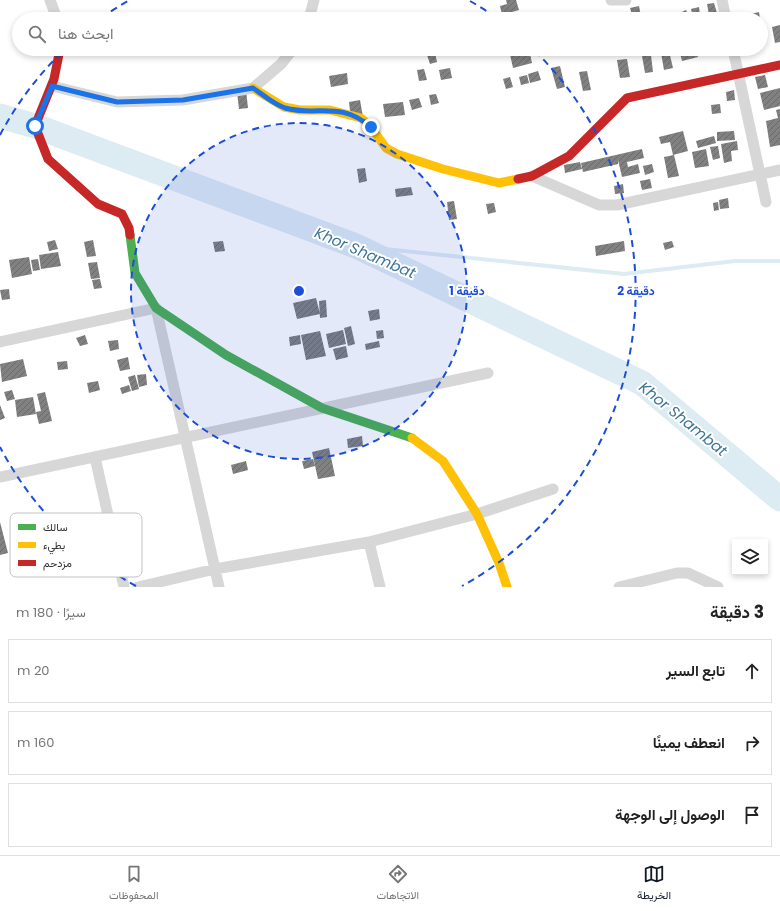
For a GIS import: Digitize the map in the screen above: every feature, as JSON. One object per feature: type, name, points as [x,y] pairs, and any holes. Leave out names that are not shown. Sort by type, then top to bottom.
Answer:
[{"type":"street","points":[[50,0],[54,12]]},
{"type":"street","points":[[311,12],[314,0]]},
{"type":"street","points":[[611,0],[626,0]]},
{"type":"street","points":[[722,0],[725,12]]},
{"type":"street","points":[[59,56],[52,86],[35,126],[48,159],[98,204],[122,214],[129,228],[135,272],[156,308],[219,587]]},
{"type":"street","points":[[52,86],[117,102],[183,100],[253,88],[281,64],[287,56]]},
{"type":"street","points":[[734,56],[766,202]]},
{"type":"street","points":[[253,88],[284,108],[300,110],[330,110],[361,118],[371,127],[386,148],[414,161],[499,183],[532,176],[568,156],[626,98],[780,65]]},
{"type":"street","points":[[532,176],[599,205],[617,205],[780,170]]},
{"type":"street","points":[[0,342],[156,308],[226,355],[322,408],[368,422],[415,439],[443,461],[477,514],[499,563],[507,587]]},
{"type":"street","points":[[0,477],[488,373]]},
{"type":"street","points":[[95,457],[107,513]]},
{"type":"street","points":[[138,587],[215,569],[370,542],[477,514],[553,489]]},
{"type":"street","points":[[370,542],[380,587]]},
{"type":"street","points":[[619,587],[677,573],[688,573],[718,587]]},
{"type":"street","points":[[122,577],[124,587]]},
{"type":"building","points":[[506,0],[516,0],[519,10],[512,12],[501,12],[500,6],[507,4]]},
{"type":"building","points":[[714,3],[717,12],[708,12],[707,4]]},
{"type":"building","points":[[639,6],[640,12],[631,12],[630,8]]},
{"type":"building","points":[[699,7],[700,12],[692,12],[691,9]]},
{"type":"building","points":[[780,25],[780,42],[775,43],[772,27]]},
{"type":"building","points":[[427,56],[436,56],[437,62],[430,64]]},
{"type":"building","points":[[510,56],[530,56],[532,63],[513,68]]},
{"type":"building","points":[[642,56],[651,56],[653,72],[645,73]]},
{"type":"building","points":[[662,56],[670,56],[673,68],[664,70]]},
{"type":"building","points":[[681,56],[698,56],[698,57],[682,61]]},
{"type":"building","points":[[627,59],[630,77],[620,78],[617,60]]},
{"type":"building","points":[[560,66],[565,87],[557,89],[551,68]]},
{"type":"building","points":[[450,68],[452,78],[441,80],[439,70]]},
{"type":"building","points":[[424,69],[427,80],[419,81],[417,70]]},
{"type":"building","points":[[538,71],[541,80],[530,83],[528,74]]},
{"type":"building","points":[[587,71],[591,90],[583,91],[579,72]]},
{"type":"building","points":[[347,73],[348,84],[331,87],[329,76]]},
{"type":"building","points":[[527,75],[529,83],[521,85],[519,77]]},
{"type":"building","points":[[765,75],[768,87],[758,89],[755,77]]},
{"type":"building","points":[[510,77],[513,87],[506,89],[503,79]]},
{"type":"building","points":[[780,88],[780,106],[764,110],[760,93]]},
{"type":"building","points":[[246,90],[248,108],[239,109],[237,92]]},
{"type":"building","points":[[734,90],[735,100],[727,101],[726,92]]},
{"type":"building","points":[[436,94],[439,103],[431,105],[429,95]]},
{"type":"building","points":[[419,98],[422,107],[412,110],[409,100]]},
{"type":"building","points":[[360,100],[363,117],[351,119],[349,102]]},
{"type":"building","points":[[403,102],[405,115],[385,117],[383,104]]},
{"type":"building","points":[[720,104],[721,113],[712,114],[711,105]]},
{"type":"building","points":[[780,109],[780,145],[770,147],[766,121],[778,118],[776,110]]},
{"type":"building","points":[[683,131],[688,151],[673,155],[670,142],[661,144],[659,137]]},
{"type":"building","points":[[734,131],[735,140],[717,141],[717,132]]},
{"type":"building","points":[[714,136],[716,143],[698,148],[696,141]]},
{"type":"building","points":[[737,141],[738,150],[731,151],[732,161],[724,163],[721,144]]},
{"type":"building","points":[[718,146],[720,158],[713,160],[710,147]]},
{"type":"building","points":[[642,149],[644,158],[627,162],[628,167],[638,164],[640,173],[622,177],[618,160],[618,164],[583,172],[581,163]]},
{"type":"building","points":[[706,149],[709,166],[695,168],[692,152]]},
{"type":"building","points":[[674,155],[679,176],[668,178],[664,157]]},
{"type":"building","points":[[580,162],[582,169],[565,173],[564,165]]},
{"type":"building","points":[[652,164],[654,172],[645,175],[643,166]]},
{"type":"building","points":[[365,168],[367,181],[359,183],[357,169]]},
{"type":"building","points":[[650,179],[652,188],[642,190],[640,181]]},
{"type":"building","points":[[623,184],[624,193],[615,194],[614,186]]},
{"type":"building","points":[[411,187],[413,195],[396,197],[395,189]]},
{"type":"building","points":[[728,198],[729,208],[720,209],[719,200]]},
{"type":"building","points":[[454,201],[457,219],[449,220],[447,202]]},
{"type":"building","points":[[718,202],[719,210],[714,211],[713,203]]},
{"type":"building","points":[[494,203],[496,212],[488,214],[486,204]]},
{"type":"building","points":[[55,240],[58,249],[49,251],[47,242]]},
{"type":"building","points":[[93,240],[96,256],[87,257],[84,242]]},
{"type":"building","points":[[223,241],[225,251],[215,252],[213,242]]},
{"type":"building","points":[[624,241],[625,251],[596,256],[595,246]]},
{"type":"building","points":[[672,241],[674,247],[665,250],[663,243]]},
{"type":"building","points":[[58,252],[61,266],[41,269],[39,255]]},
{"type":"building","points":[[29,257],[32,274],[12,278],[9,260]]},
{"type":"building","points":[[38,259],[40,270],[33,271],[31,260]]},
{"type":"building","points":[[97,262],[100,278],[91,279],[88,263]]},
{"type":"building","points":[[100,279],[102,288],[94,289],[92,280]]},
{"type":"building","points":[[9,289],[10,299],[2,300],[0,290]]},
{"type":"building","points":[[316,298],[320,314],[297,319],[293,303]]},
{"type":"building","points":[[326,300],[327,317],[320,318],[319,301]]},
{"type":"building","points":[[379,309],[380,319],[370,321],[368,311]]},
{"type":"building","points":[[351,326],[355,344],[348,346],[344,328]]},
{"type":"building","points":[[343,330],[346,344],[329,348],[326,334]]},
{"type":"building","points":[[383,330],[384,338],[377,339],[376,331]]},
{"type":"building","points":[[320,331],[326,356],[306,360],[301,335]]},
{"type":"building","points":[[85,335],[88,344],[80,346],[76,338]]},
{"type":"building","points":[[300,335],[301,344],[290,346],[289,337]]},
{"type":"building","points":[[118,340],[119,349],[110,351],[108,341]]},
{"type":"building","points":[[379,341],[380,347],[366,350],[365,344]]},
{"type":"building","points":[[346,346],[348,357],[336,360],[333,349]]},
{"type":"building","points":[[128,357],[130,369],[120,371],[117,360]]},
{"type":"building","points":[[23,359],[27,376],[2,382],[0,364]]},
{"type":"building","points":[[67,361],[68,369],[58,370],[57,362]]},
{"type":"building","points":[[146,374],[147,385],[139,387],[137,375]]},
{"type":"building","points":[[135,375],[139,389],[132,391],[128,377]]},
{"type":"building","points":[[98,381],[100,390],[89,393],[87,383]]},
{"type":"building","points":[[129,385],[131,391],[122,394],[120,388]]},
{"type":"building","points":[[12,390],[15,399],[7,401],[4,392]]},
{"type":"building","points":[[45,392],[52,421],[39,424],[36,412],[41,411],[37,394]]},
{"type":"building","points":[[33,397],[36,414],[17,417],[15,400]]},
{"type":"building","points":[[0,405],[5,418],[0,420]]},
{"type":"building","points":[[362,436],[363,446],[348,448],[347,439]]},
{"type":"building","points":[[329,448],[335,476],[318,479],[312,452]]},
{"type":"building","points":[[313,459],[315,466],[304,469],[302,461]]},
{"type":"building","points":[[246,461],[248,470],[233,474],[231,465]]},
{"type":"building","points":[[0,522],[8,553],[0,555]]},
{"type":"waterway","name":"Khor Shambat","points":[[0,116],[35,126],[356,246],[642,383],[780,499]]},
{"type":"waterway","points":[[356,246],[624,274],[735,261],[780,261]]},
{"type":"traffic: fast","points":[[130,235],[135,273],[156,308],[226,355],[322,408],[412,438]]},
{"type":"traffic: slow","points":[[253,88],[284,107],[300,110],[330,110],[361,118],[371,127],[386,148],[397,154],[443,169],[499,183],[518,179]]},
{"type":"traffic: slow","points":[[412,438],[443,461],[477,514],[499,563],[507,587]]},
{"type":"traffic: jam","points":[[59,56],[54,79],[35,126],[48,159],[98,204],[122,214],[129,228],[130,235]]},
{"type":"traffic: jam","points":[[518,179],[532,176],[569,156],[627,98],[780,65]]},
{"type":"route","points":[[35,126],[52,86],[117,102],[183,100],[253,88],[284,108],[300,110],[330,110],[361,118],[371,127]]}]
